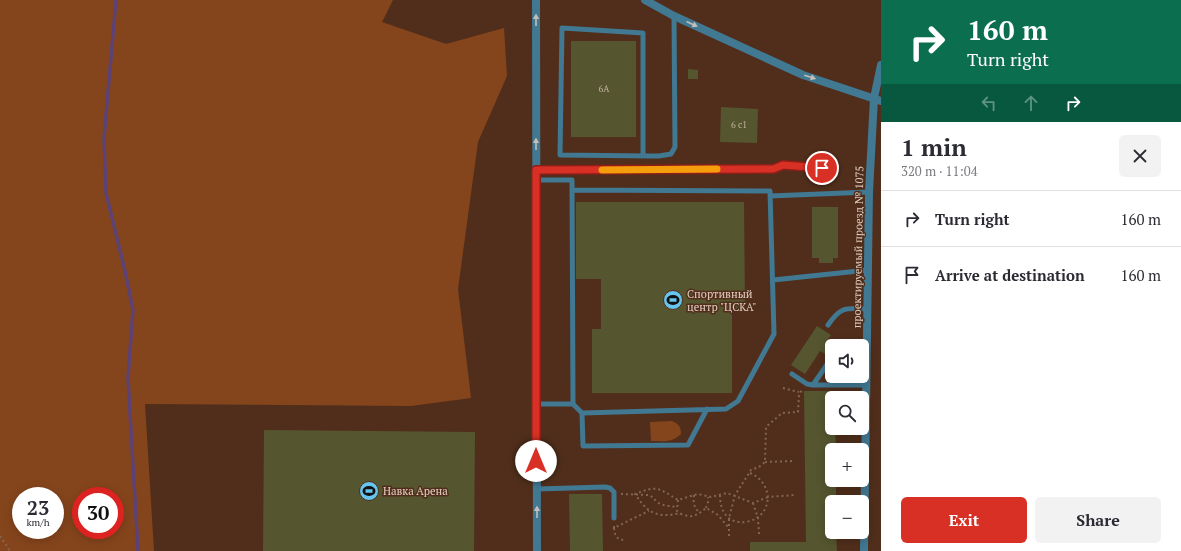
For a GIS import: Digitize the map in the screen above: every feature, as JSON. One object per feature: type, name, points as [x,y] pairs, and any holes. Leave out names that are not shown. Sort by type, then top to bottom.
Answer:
[{"type":"street","points":[[536,0],[537,551]]},
{"type":"street","points":[[645,0],[674,16],[803,75],[877,99]]},
{"type":"street","name":"проектируемый проезд № 1075","points":[[864,551],[869,192],[881,65]]},
{"type":"lane","points":[[643,156],[642,34],[562,28],[560,155],[643,156],[659,156],[671,154],[675,148],[674,16]]},
{"type":"lane","points":[[536,170],[773,169],[783,165],[835,168]]},
{"type":"lane","points":[[536,180],[572,180],[573,404],[582,413],[583,446],[688,445],[707,409]]},
{"type":"lane","points":[[572,190],[770,191],[774,334],[738,401],[726,409],[582,413]]},
{"type":"lane","points":[[770,196],[869,192]]},
{"type":"lane","points":[[773,280],[868,270]]},
{"type":"lane","points":[[828,325],[834,316],[842,310],[847,308],[867,309]]},
{"type":"lane","points":[[810,384],[825,366]]},
{"type":"lane","points":[[792,374],[810,384],[866,385]]},
{"type":"lane","points":[[536,404],[573,404]]},
{"type":"lane","points":[[537,489],[610,488],[614,492],[614,518]]},
{"type":"path","points":[[783,388],[800,392],[802,390],[808,390],[810,384]]},
{"type":"path","points":[[729,536],[729,518],[735,495],[751,470],[759,467],[764,462],[766,427],[782,413],[798,412],[800,392]]},
{"type":"path","points":[[764,462],[795,461]]},
{"type":"path","points":[[720,495],[720,502],[729,518],[738,522],[758,518],[765,510],[768,503],[768,497],[764,483],[750,473]]},
{"type":"path","points":[[635,494],[654,488],[660,489],[678,500],[698,494],[711,497],[727,493],[753,503],[768,497],[795,495]]},
{"type":"path","points":[[614,494],[649,495],[662,505],[677,507]]},
{"type":"path","points":[[635,494],[649,511],[666,515],[681,514],[688,516],[695,516],[706,508],[708,497]]},
{"type":"path","points":[[694,495],[693,502],[695,509],[700,513]]},
{"type":"path","points":[[678,500],[677,507],[681,514]]},
{"type":"path","points":[[753,503],[758,518],[759,534]]},
{"type":"path","points":[[706,508],[718,515],[729,528]]},
{"type":"path","points":[[614,528],[649,511]]},
{"type":"path","points":[[614,518],[614,534],[620,540],[626,540]]},
{"type":"path","points":[[0,536],[10,551]]},
{"type":"shaded area","points":[[0,0],[393,0],[382,22],[446,44],[504,28],[507,76],[478,142],[458,289],[471,398],[411,406],[145,404],[154,551],[0,551]]},
{"type":"shaded area","points":[[672,421],[681,429],[681,434],[678,437],[671,440],[651,441],[650,422]]},
{"type":"building","points":[[571,41],[636,41],[636,137],[571,137]]},
{"type":"building","points":[[688,69],[698,70],[698,79],[688,79]]},
{"type":"building","points":[[721,107],[758,109],[757,143],[720,142]]},
{"type":"building","name":"Спортивный центр \"ЦСКА\"","points":[[576,202],[744,202],[745,309],[732,310],[732,393],[592,393],[592,329],[601,329],[601,279],[576,279]]},
{"type":"building","points":[[812,207],[838,207],[838,258],[833,258],[833,263],[819,263],[819,258],[812,258]]},
{"type":"building","points":[[817,326],[831,335],[828,339],[825,339],[825,354],[820,351],[805,374],[791,365]]},
{"type":"building","points":[[804,391],[825,391],[825,435],[835,435],[836,443],[825,443],[825,487],[836,487],[836,495],[825,495],[825,539],[836,539],[837,551],[750,551],[750,542],[806,542]]},
{"type":"building","name":"Навка Арена","points":[[264,430],[475,432],[474,551],[263,551]]},
{"type":"building","points":[[569,494],[602,494],[603,551],[570,551]]},
{"type":"waterway","points":[[116,0],[104,138],[106,193],[133,310],[128,378],[138,551]]},
{"type":"slow traffic","points":[[602,170],[717,169]]},
{"type":"place","name":"Спортивный центр \"ЦСКА\"","points":[[673,300]]},
{"type":"place","name":"Навка Арена","points":[[369,491]]},
{"type":"route","points":[[536,461],[536,170],[773,169],[783,165],[822,168]]}]
